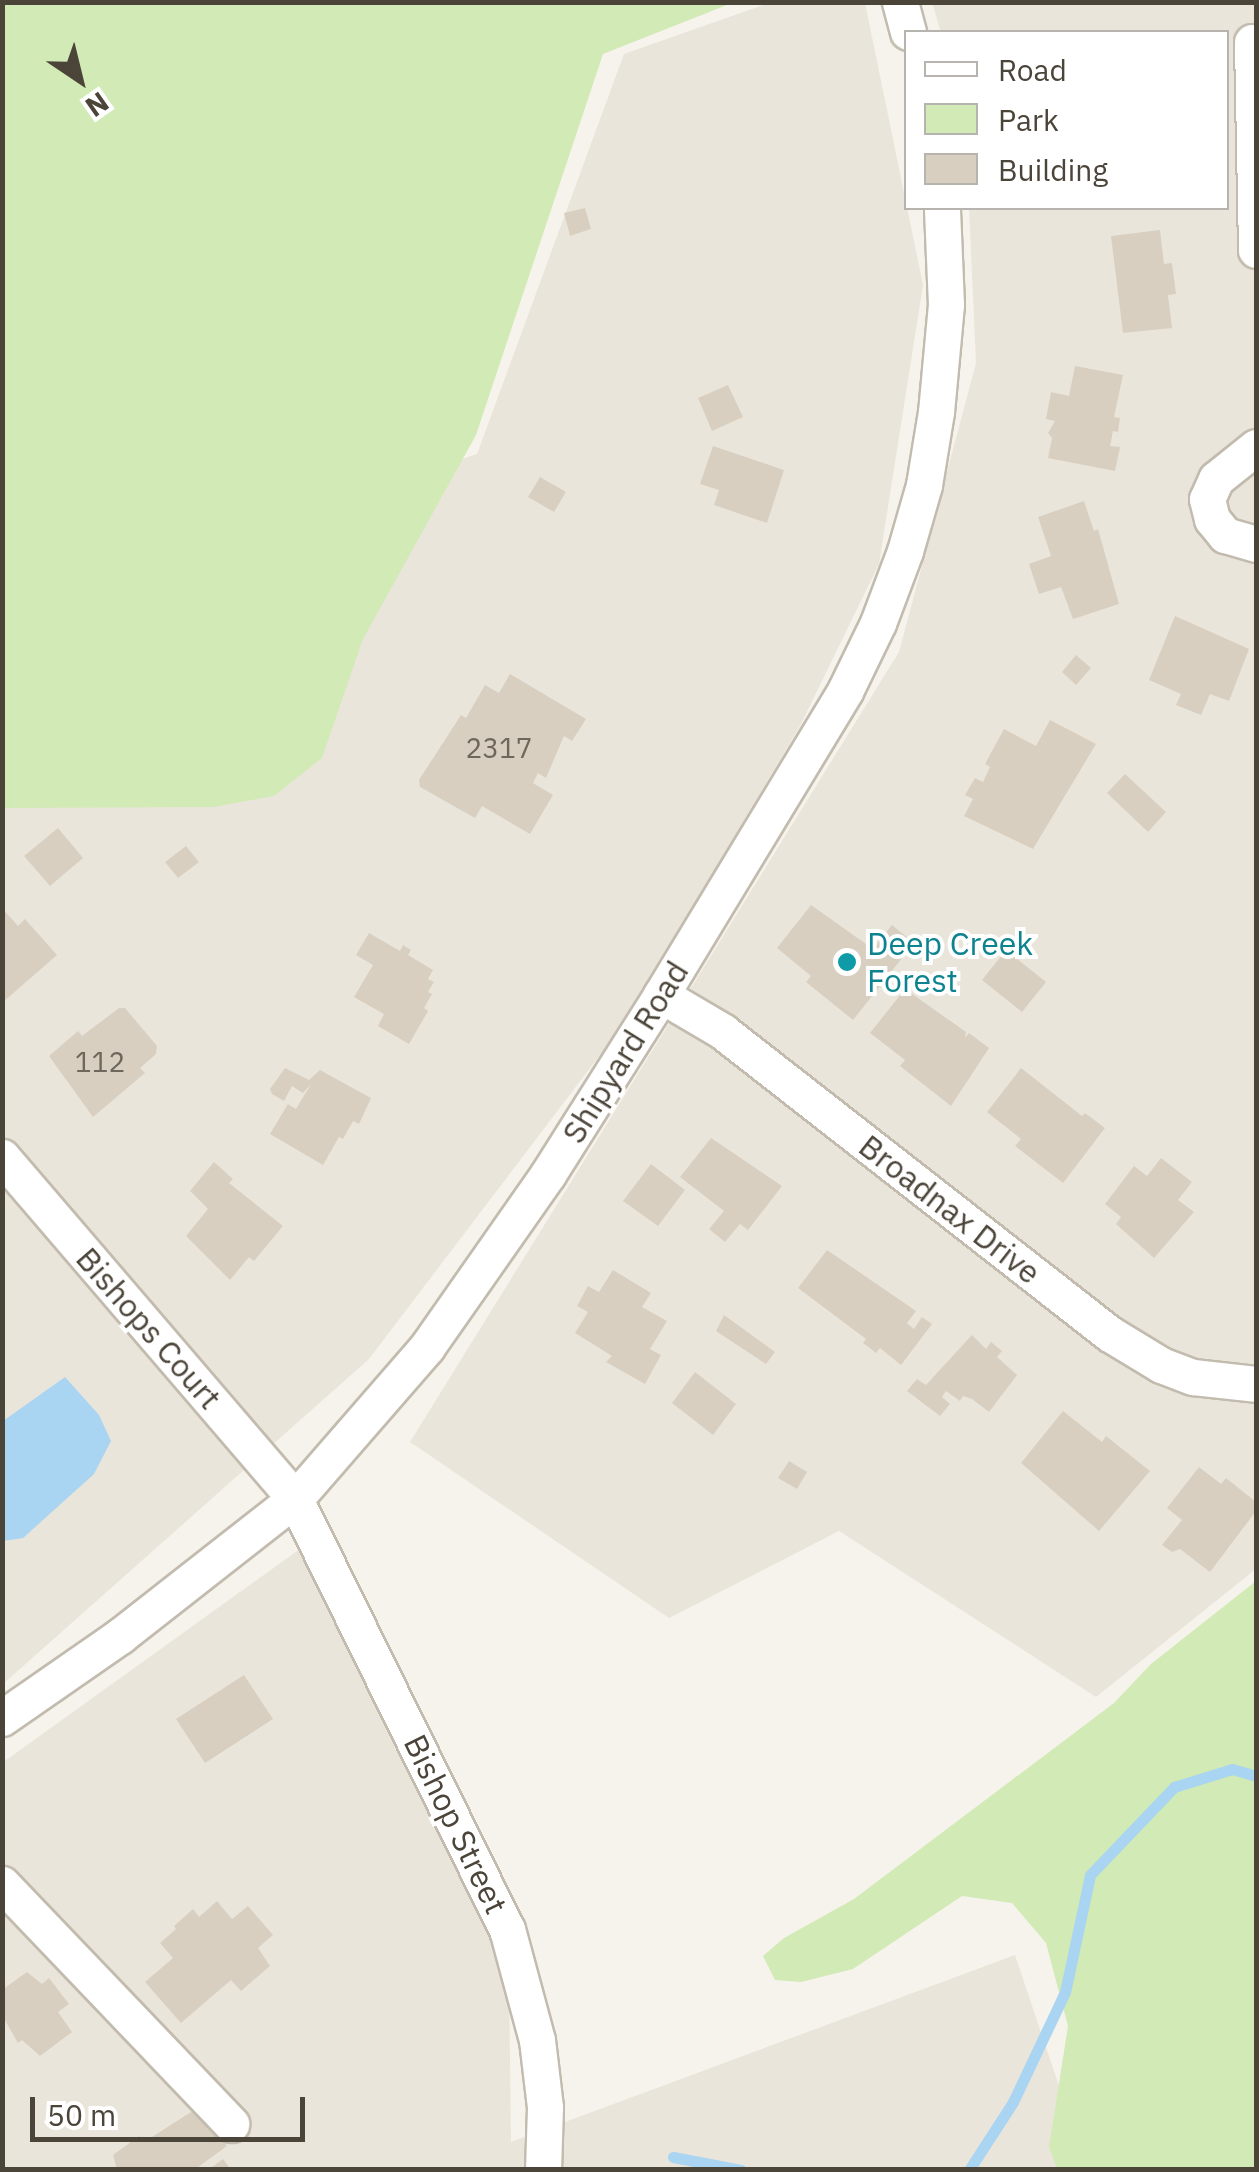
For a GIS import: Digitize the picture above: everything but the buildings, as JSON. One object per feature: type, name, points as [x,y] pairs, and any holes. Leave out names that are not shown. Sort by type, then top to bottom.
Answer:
[{"type":"street","points":[[900,2],[907,30]]},
{"type":"street","points":[[1245,42],[1256,250]]},
{"type":"street","name":"Shipyard Road","points":[[2,1718],[120,1636],[296,1499],[426,1347],[548,1174],[662,995],[845,691],[878,623],[905,551],[924,485],[936,412],[946,306],[942,210]]},
{"type":"street","points":[[1256,447],[1216,478],[1208,498],[1212,519],[1225,535],[1256,544]]},
{"type":"street","name":"Broadnax Drive","points":[[662,995],[722,1031],[1110,1334],[1161,1365],[1193,1376],[1256,1384]]},
{"type":"street","name":"Bishops Court","points":[[2,1157],[296,1499]]},
{"type":"street","name":"Bishop Street","points":[[296,1499],[507,1929],[537,2040],[546,2107],[543,2170]]},
{"type":"street","points":[[2,1884],[230,2124]]},
{"type":"shaded area","points":[[769,3],[865,3],[904,193],[904,210],[908,210],[923,285],[879,564],[800,726],[622,1026],[369,1359],[3,1684],[3,615],[477,454],[624,54]]},
{"type":"shaded area","points":[[932,3],[1256,3],[1256,1569],[1096,1697],[839,1531],[669,1618],[410,1442],[899,652],[976,363],[969,210],[1229,210],[1229,30],[940,30]]},
{"type":"shaded area","points":[[304,1546],[509,1980],[511,2142],[1015,1955],[1087,2169],[3,2169],[2,1763]]},
{"type":"green space","points":[[2,3],[732,3],[603,54],[476,435],[363,639],[322,758],[274,796],[213,807],[3,808]]},
{"type":"green space","points":[[1256,1581],[1256,2169],[1057,2169],[1049,2147],[1068,2026],[1046,1943],[1012,1903],[962,1896],[853,1969],[801,1982],[775,1980],[763,1956],[784,1938],[854,1899],[1114,1703],[1151,1664]]},
{"type":"water","points":[[65,1377],[99,1415],[111,1441],[94,1474],[23,1538],[3,1541],[3,1421]]},
{"type":"waterway","points":[[969,2170],[1013,2102],[1065,1992],[1090,1875],[1174,1787],[1232,1769],[1256,1776]]},
{"type":"waterway","points":[[673,2157],[741,2170]]},
{"type":"place","name":"Deep Creek Forest","points":[[847,962]]}]
